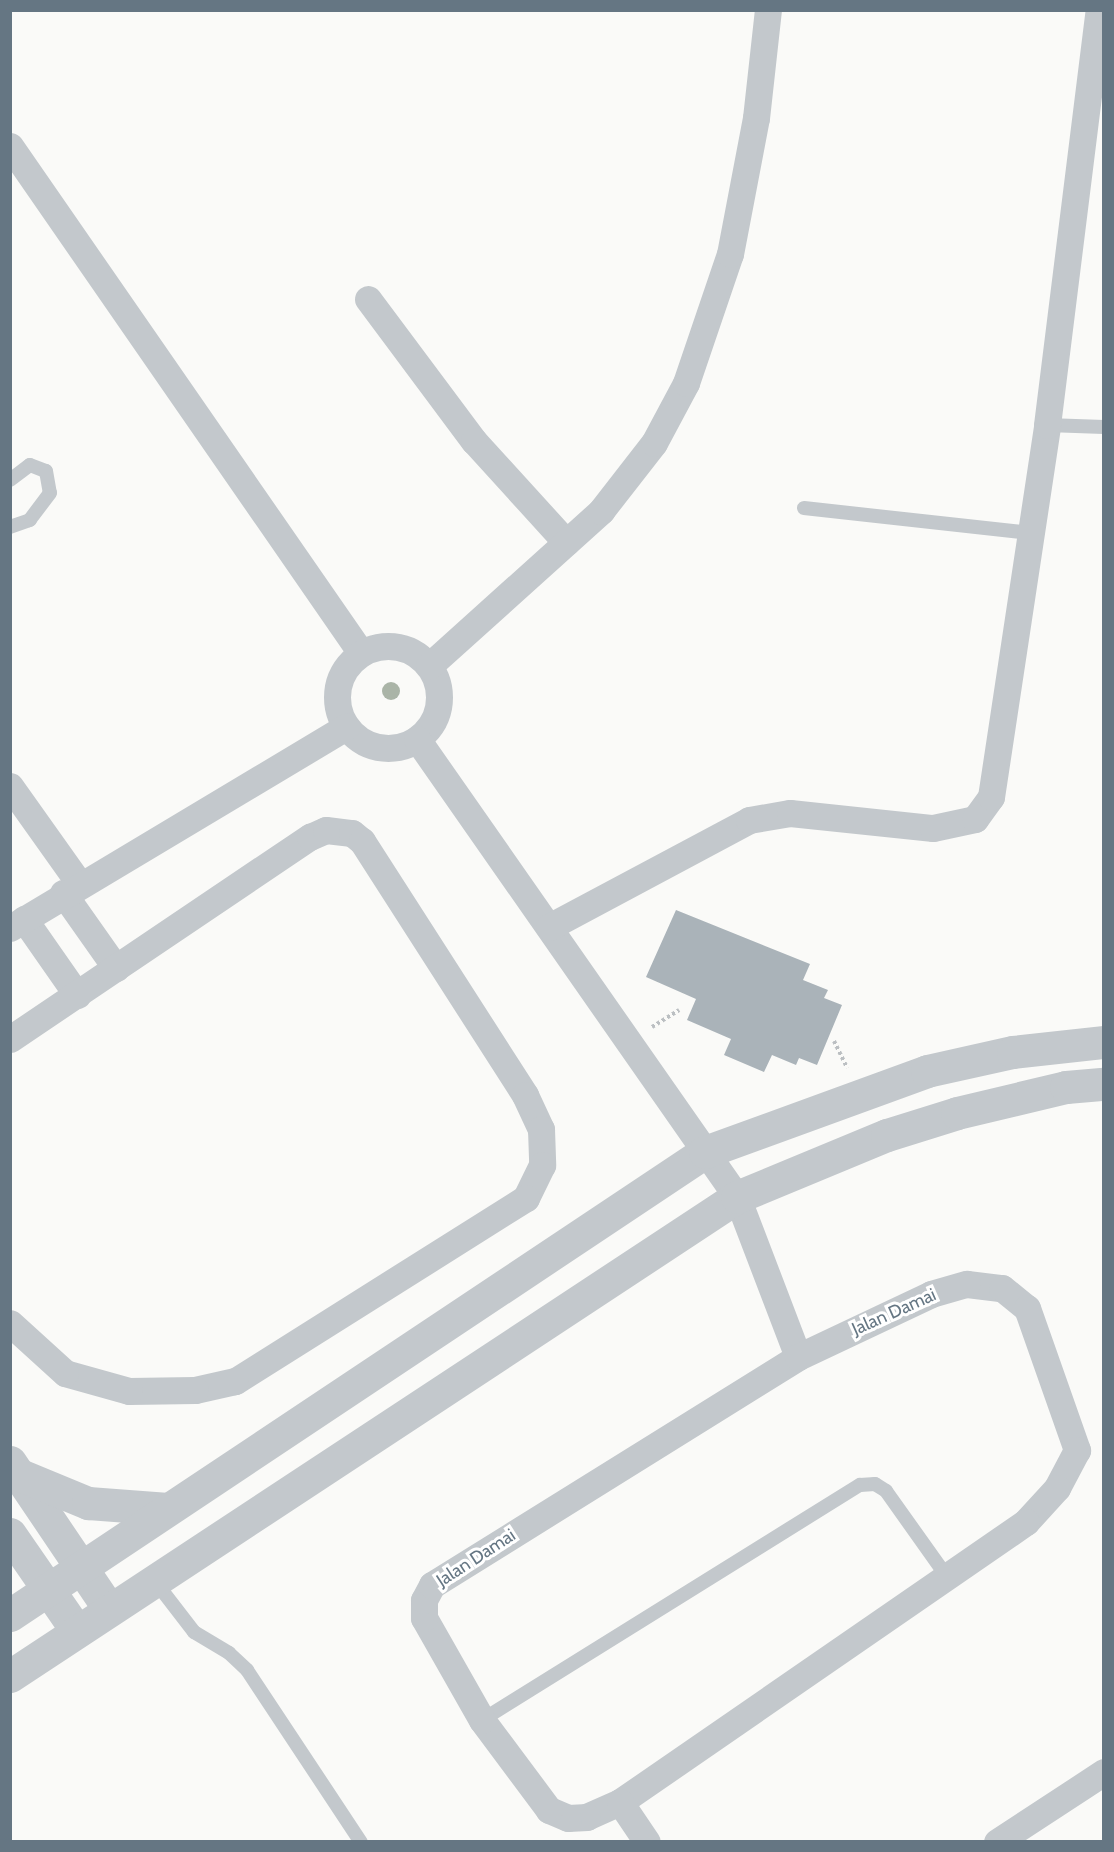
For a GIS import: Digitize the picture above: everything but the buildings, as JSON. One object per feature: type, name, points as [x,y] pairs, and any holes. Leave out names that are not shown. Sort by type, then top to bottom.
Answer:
[{"type":"street","points":[[429,666],[566,542],[628,480],[654,443],[699,354],[730,254],[745,180],[768,10]]},
{"type":"street","points":[[549,927],[749,820],[790,813],[933,828],[975,819],[991,797],[1006,722],[1029,533],[1047,425],[1099,10]]},
{"type":"street","points":[[10,146],[361,653]]},
{"type":"street","points":[[368,299],[474,441],[566,542]]},
{"type":"street","points":[[390,645],[411,652],[429,666],[437,680],[439,705],[429,728],[417,739],[403,746],[371,746],[346,727],[338,712],[338,687],[348,664],[361,653],[390,645]]},
{"type":"street","points":[[77,995],[17,923],[71,888],[346,727]]},
{"type":"street","points":[[417,739],[736,1197],[798,1357]]},
{"type":"street","points":[[10,786],[116,968]]},
{"type":"street","points":[[10,1039],[310,837],[326,830],[352,833],[362,841],[525,1095],[541,1129],[542,1165],[526,1198],[235,1381],[195,1390],[129,1391],[65,1373],[10,1323]]},
{"type":"street","points":[[10,1615],[705,1152],[927,1071],[1013,1052],[1104,1042]]},
{"type":"street","points":[[10,1677],[109,1609],[736,1197],[887,1135],[957,1113],[1066,1087],[1104,1084]]},
{"type":"street","name":"Jalan Damai","points":[[967,1284],[1002,1288],[1027,1308],[1077,1450],[1057,1488],[1026,1521],[945,1574],[620,1802],[587,1817],[568,1818],[549,1810],[482,1720],[424,1618],[424,1600],[432,1585],[798,1357],[931,1294],[967,1284]]},
{"type":"street","points":[[14,1468],[88,1503],[168,1509]]},
{"type":"street","points":[[14,1468],[109,1609]]},
{"type":"street","points":[[10,1534],[77,1631]]},
{"type":"street","points":[[997,1842],[1104,1772]]},
{"type":"street","points":[[620,1802],[647,1842]]},
{"type":"lane","points":[[1047,425],[1104,427]]},
{"type":"lane","points":[[10,480],[30,465],[46,471],[50,493],[30,520],[10,527]]},
{"type":"lane","points":[[804,508],[1029,533]]},
{"type":"lane","points":[[482,1720],[861,1485],[875,1484],[886,1491],[945,1574]]},
{"type":"lane","points":[[154,1580],[194,1632],[229,1653],[248,1670],[361,1842]]},
{"type":"path","points":[[661,1021],[679,1010]]}]
